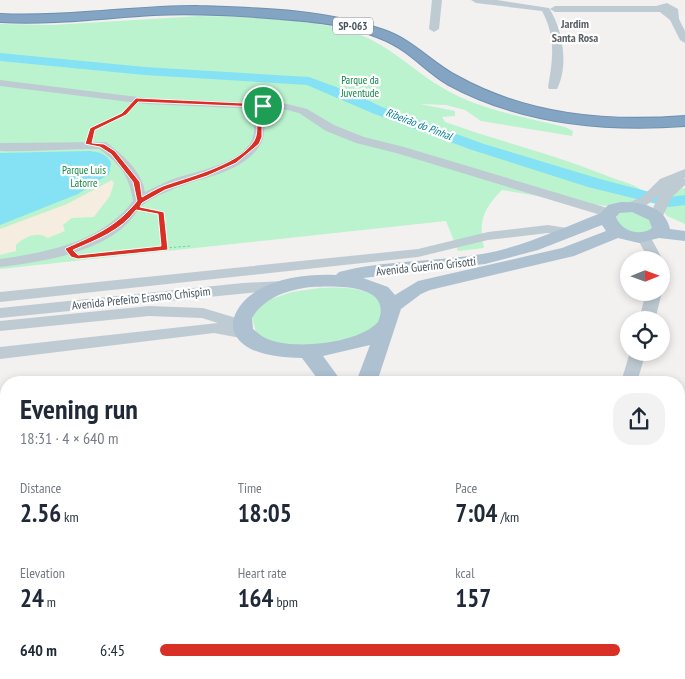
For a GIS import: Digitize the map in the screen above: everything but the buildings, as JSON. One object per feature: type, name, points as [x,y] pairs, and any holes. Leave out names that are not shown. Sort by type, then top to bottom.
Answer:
[{"type":"highway","name":"SP-063","points":[[0,12],[61,15],[200,5],[274,9],[329,16],[362,22],[401,36],[455,72],[482,86],[532,103],[594,114],[642,116],[685,113]]},
{"type":"highway","name":"SP-063","points":[[0,18],[77,19],[155,11],[189,10],[316,18],[334,21],[386,36],[408,47],[442,74],[471,90],[518,107],[556,116],[602,122],[636,124],[685,121]]},
{"type":"main road","points":[[657,213],[626,235],[611,221],[614,209],[630,207],[657,213],[685,226]]},
{"type":"main road","points":[[657,213],[685,236]]},
{"type":"main road","name":"Avenida Guerino Grisotti","points":[[328,280],[373,272],[450,265],[611,221]]},
{"type":"main road","name":"Avenida Guerino Grisotti","points":[[391,307],[414,290],[425,285],[568,252],[611,221]]},
{"type":"main road","points":[[369,376],[384,329],[389,320],[391,307],[382,294],[373,288],[360,283],[328,280],[296,283],[283,286],[255,300],[242,318],[244,330],[255,342],[272,349],[308,350],[351,345],[384,329]]},
{"type":"main road","points":[[308,350],[327,376]]},
{"type":"street","points":[[476,0],[525,6],[572,8],[667,8],[684,6]]},
{"type":"street","points":[[434,29],[435,2]]},
{"type":"street","points":[[549,7],[559,39],[559,53],[553,87]]},
{"type":"street","points":[[667,8],[685,40]]},
{"type":"street","points":[[0,83],[136,100],[287,107],[303,111],[330,128],[360,140],[400,150],[611,221]]},
{"type":"street","points":[[0,263],[36,258],[68,249],[100,236],[127,218],[138,205],[179,182],[223,167],[256,144],[259,137],[258,122],[263,106]]},
{"type":"street","points":[[0,147],[36,148],[88,144],[102,146],[113,153],[124,164],[136,182],[138,205]]},
{"type":"street","points":[[656,251],[657,213],[665,182],[685,173]]},
{"type":"street","points":[[657,213],[674,186],[685,180]]},
{"type":"street","points":[[630,207],[647,200],[657,213]]},
{"type":"street","points":[[0,297],[418,253],[488,236],[523,231],[548,229],[568,232]]},
{"type":"street","points":[[511,249],[514,235],[523,231]]},
{"type":"street","points":[[488,236],[503,241],[511,249]]},
{"type":"street","name":"Avenida Prefeito Erasmo Crhispim","points":[[0,313],[233,288],[283,286]]},
{"type":"street","name":"Avenida Prefeito Erasmo Crhispim","points":[[0,326],[149,311],[180,310],[203,313],[244,330]]},
{"type":"street","points":[[0,353],[196,329],[244,330]]},
{"type":"street","points":[[632,376],[636,361]]},
{"type":"path","points":[[88,144],[92,129],[124,114],[136,100]]},
{"type":"path","points":[[138,205],[161,212],[165,248]]},
{"type":"path","points":[[68,249],[73,256],[78,257],[190,246]]},
{"type":"green space","points":[[200,16],[299,21],[355,33],[394,53],[439,86],[465,99],[479,105],[565,127],[573,131],[572,136],[481,121],[465,110],[446,105],[420,104],[455,111],[455,116],[442,117],[445,122],[585,167],[629,184],[643,191],[641,200],[609,206],[585,204],[502,190],[490,203],[484,216],[482,239],[484,248],[458,251],[446,221],[0,269],[0,24],[52,25]]},
{"type":"green space","points":[[685,188],[685,224],[667,216],[664,212],[675,190]]},
{"type":"green space","points":[[626,211],[634,211],[651,217],[654,228],[638,233],[622,228],[616,218],[619,214]]},
{"type":"green space","points":[[319,288],[357,289],[374,296],[379,303],[381,311],[378,323],[373,328],[353,338],[324,344],[282,345],[268,341],[256,332],[252,317],[265,301],[292,292]]},
{"type":"sand","points":[[112,180],[114,183],[110,196],[94,217],[72,218],[63,225],[65,231],[48,238],[40,235],[27,237],[16,245],[16,251],[0,255],[0,229],[67,204]]},
{"type":"water","points":[[90,151],[107,157],[111,163],[109,174],[78,194],[0,225],[0,153]]},
{"type":"waterway","name":"Ribeirão do Pinhal","points":[[0,57],[145,71],[309,81],[377,110],[478,147],[594,183],[669,202],[685,200]]},
{"type":"district","name":"Jardim Santa Rosa","points":[[575,30]]},
{"type":"route","points":[[263,106],[136,100],[124,114],[92,129],[88,144],[102,146],[113,153],[124,164],[136,182],[140,201],[136,208],[161,212],[165,248],[73,256],[68,249],[100,236],[127,218],[140,201],[163,188],[234,162],[247,152],[256,144],[259,137],[258,122],[263,106]]},
{"type":"park label","name":"Parque da Juventude","points":[[360,86]]},
{"type":"park label","name":"Parque Luis Latorre","points":[[84,176]]}]
